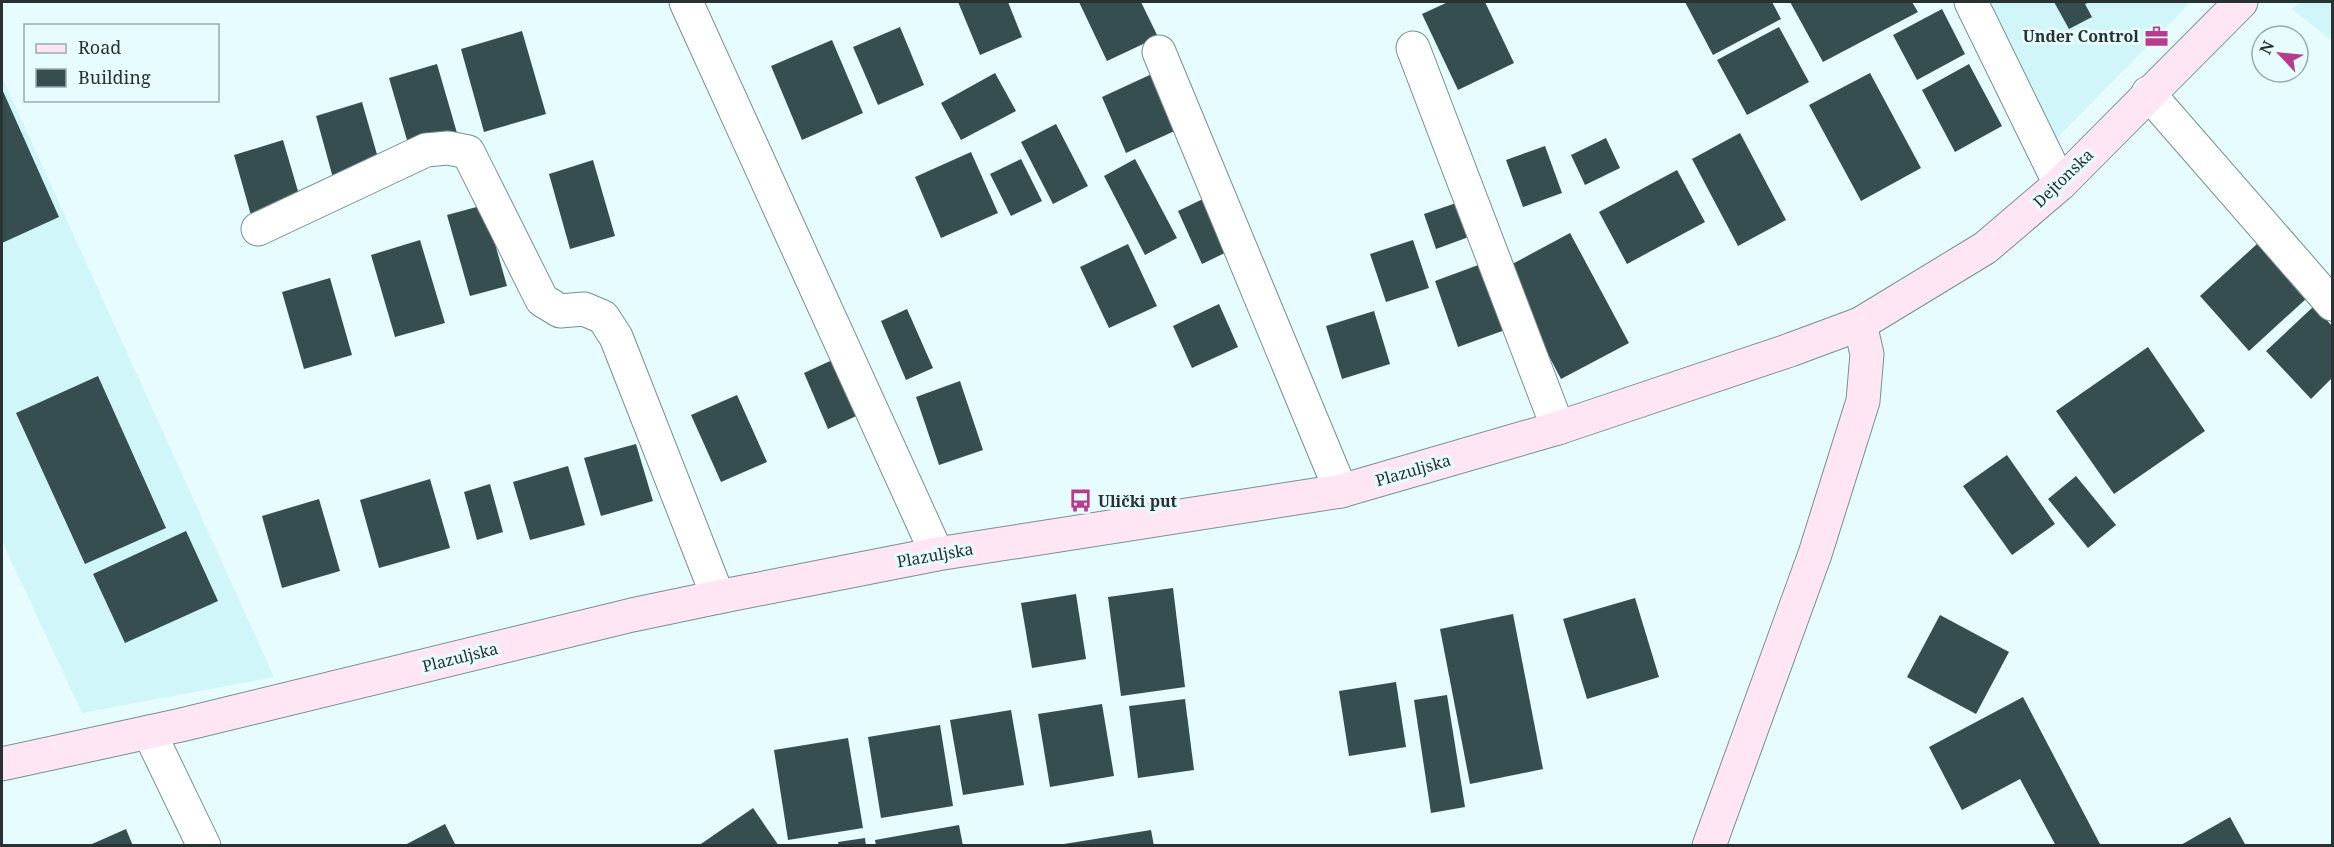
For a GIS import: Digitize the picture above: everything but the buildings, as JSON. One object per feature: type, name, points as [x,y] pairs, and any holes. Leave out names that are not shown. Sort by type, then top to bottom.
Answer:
[{"type":"main road","name":"Dejtonska","points":[[1860,324],[1985,248],[2060,184],[2241,2]]},
{"type":"main road","name":"Plazuljska","points":[[2,764],[149,732],[718,597],[937,554],[1341,491],[1558,428],[1860,324]]},
{"type":"main road","points":[[1709,846],[1815,554],[1863,401],[1867,354],[1860,324]]},
{"type":"street","points":[[686,2],[937,554]]},
{"type":"street","points":[[1971,2],[2060,184]]},
{"type":"street","points":[[1413,48],[1558,428]]},
{"type":"street","points":[[1159,52],[1341,491]]},
{"type":"street","points":[[2148,93],[2332,304]]},
{"type":"street","points":[[258,229],[426,150],[448,148],[468,152],[542,300],[560,311],[584,309],[603,317],[616,338],[718,597]]},
{"type":"street","points":[[149,732],[204,846]]},
{"type":"shaded area","points":[[1966,2],[2191,2],[2034,161]]},
{"type":"shaded area","points":[[2300,2],[2332,2],[2332,41],[2292,9]]},
{"type":"shaded area","points":[[2,77],[274,677],[82,713],[2,541]]},
{"type":"place","name":"Under Control","points":[[2157,36]]},
{"type":"place","name":"Ulički put","points":[[1080,501]]}]
